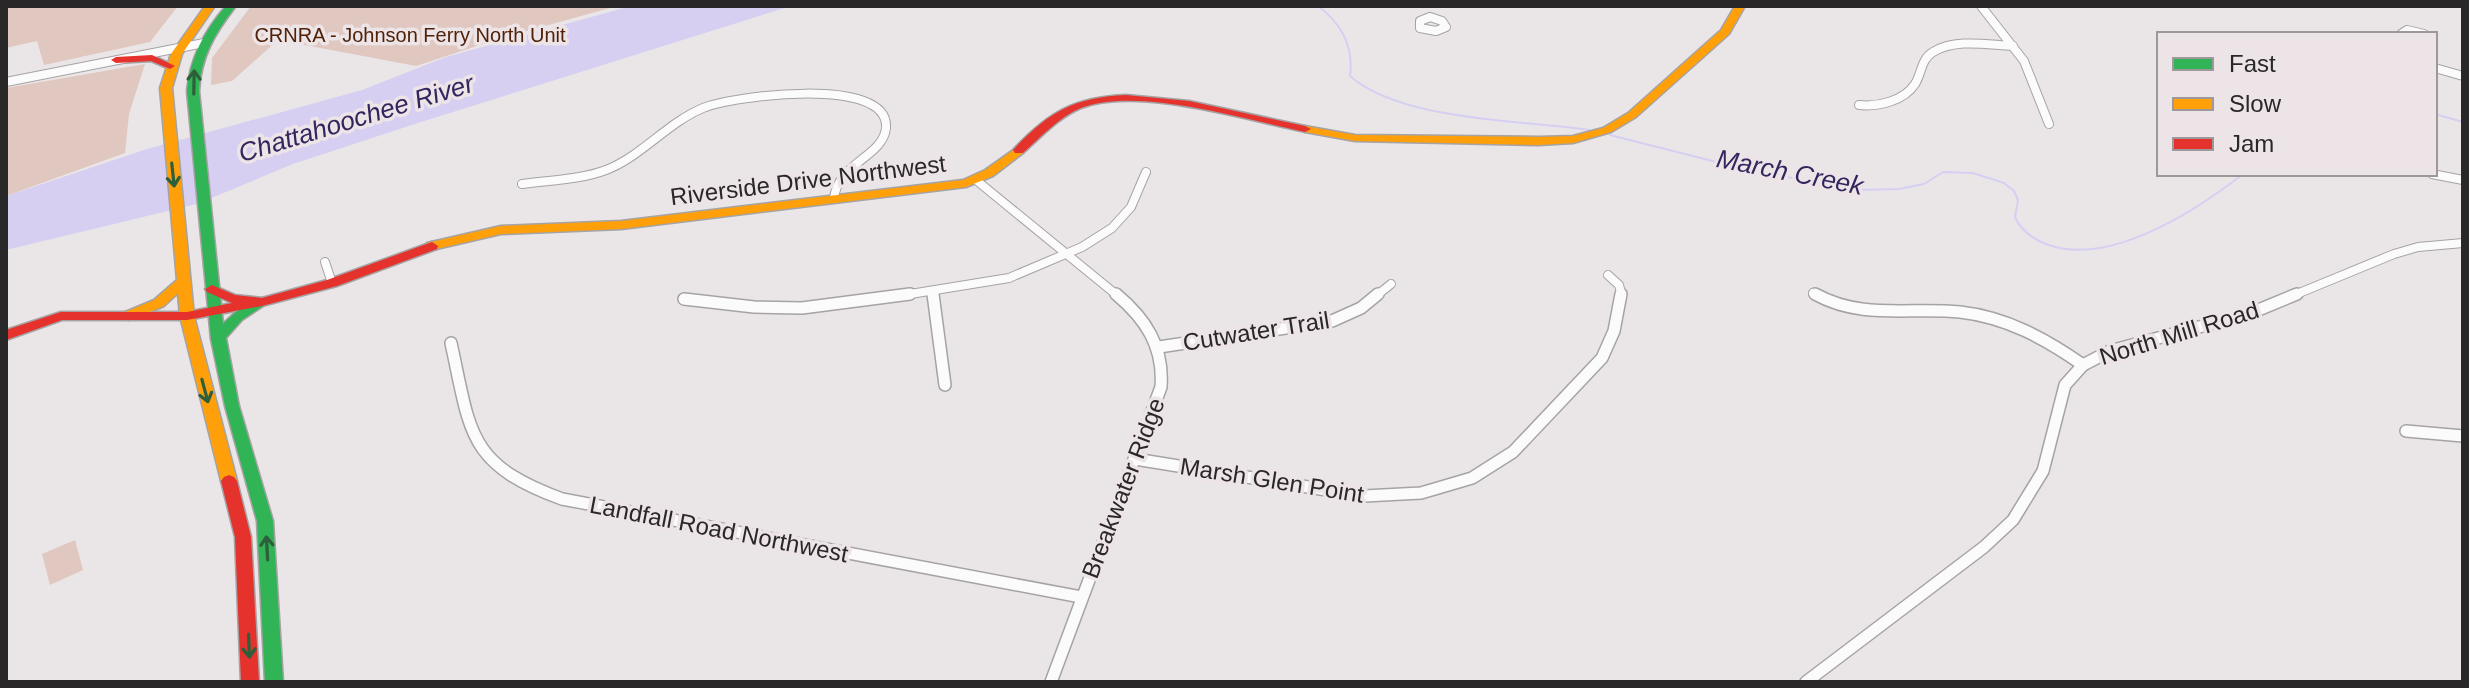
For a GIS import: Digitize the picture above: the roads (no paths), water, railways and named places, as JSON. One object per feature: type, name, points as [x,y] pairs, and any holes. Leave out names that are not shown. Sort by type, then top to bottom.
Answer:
[{"type":"main road","points":[[210,6],[178,47],[170,66],[166,88],[168,131],[187,316],[243,537],[250,682]]},
{"type":"main road","points":[[231,6],[204,43],[193,70],[196,124],[218,339],[232,406],[265,521],[274,682]]},
{"type":"main road","name":"Riverside Drive Northwest","points":[[6,335],[61,316],[187,316],[261,302],[332,283],[425,248],[476,234],[549,226],[621,225],[940,188],[976,180],[1001,164],[1069,108],[1096,97],[1114,95],[1355,138],[1539,141],[1591,135],[1632,115],[1725,32],[1740,6]]},
{"type":"main road","points":[[116,60],[152,58],[170,66]]},
{"type":"main road","points":[[128,316],[159,303],[184,281]]},
{"type":"main road","points":[[212,289],[229,298],[261,302]]},
{"type":"main road","points":[[218,339],[237,317],[261,302]]},
{"type":"street","points":[[1428,6],[1430,17]]},
{"type":"street","points":[[1981,6],[2033,76],[2039,93],[2039,105],[2049,124]]},
{"type":"street","points":[[6,82],[204,43]]},
{"type":"street","points":[[1859,105],[1880,104],[1905,94],[1916,82],[1924,59],[1938,49],[1963,45],[2013,46]]},
{"type":"street","points":[[2437,69],[2463,76]]},
{"type":"street","points":[[522,184],[605,171],[633,157],[667,127],[701,109],[748,95],[789,91],[857,99],[874,106],[884,116],[886,126],[882,136],[837,180],[832,190],[834,199]]},
{"type":"street","points":[[684,299],[754,307],[802,308],[1009,278],[1098,238],[1124,217],[1146,172]]},
{"type":"street","points":[[2437,175],[2463,180]]},
{"type":"street","name":"Breakwater Ridge","points":[[976,180],[1135,310],[1149,327],[1159,347],[1163,368],[1161,390],[1051,682]]},
{"type":"street","name":"North Mill Road","points":[[1806,682],[1984,547],[2013,520],[2043,471],[2065,385],[2083,365],[2110,351],[2251,313],[2394,254],[2418,247],[2463,243]]},
{"type":"street","points":[[325,262],[332,283]]},
{"type":"street","name":"Marsh Glen Point","points":[[1135,459],[1364,496],[1421,493],[1472,478],[1513,452],[1602,358],[1614,331],[1622,297],[1619,285],[1608,275]]},
{"type":"street","name":"Cutwater Trail","points":[[1159,347],[1332,321],[1361,308],[1391,284]]},
{"type":"street","points":[[933,291],[945,385]]},
{"type":"street","points":[[1813,293],[1833,305],[1857,311],[1954,312],[1993,318],[2039,336],[2083,365]]},
{"type":"street","name":"Landfall Road Northwest","points":[[451,343],[477,445],[498,470],[527,488],[562,499],[1081,597]]},
{"type":"street","points":[[2406,431],[2463,436]]},
{"type":"water","name":"Chattahoochee River","points":[[631,6],[791,6],[293,164],[197,204],[6,250],[6,196],[147,149],[362,90],[446,57]]},
{"type":"waterway","name":"March Creek","points":[[1318,6],[1334,20],[1344,36],[1350,55],[1350,76],[1372,91],[1430,110],[1589,130]]},
{"type":"waterway","name":"March Creek","points":[[2437,115],[2463,122]]},
{"type":"waterway","name":"March Creek","points":[[1610,135],[1740,168],[1854,190],[1899,189],[1924,184],[1943,172],[1973,173],[2004,183],[2014,191],[2018,200],[2015,217],[2029,235],[2066,249],[2092,249],[2147,233],[2200,205],[2240,176]]},
{"type":"park label","name":"CRNRA - Johnson Ferry North Unit","points":[[410,35]]}]
